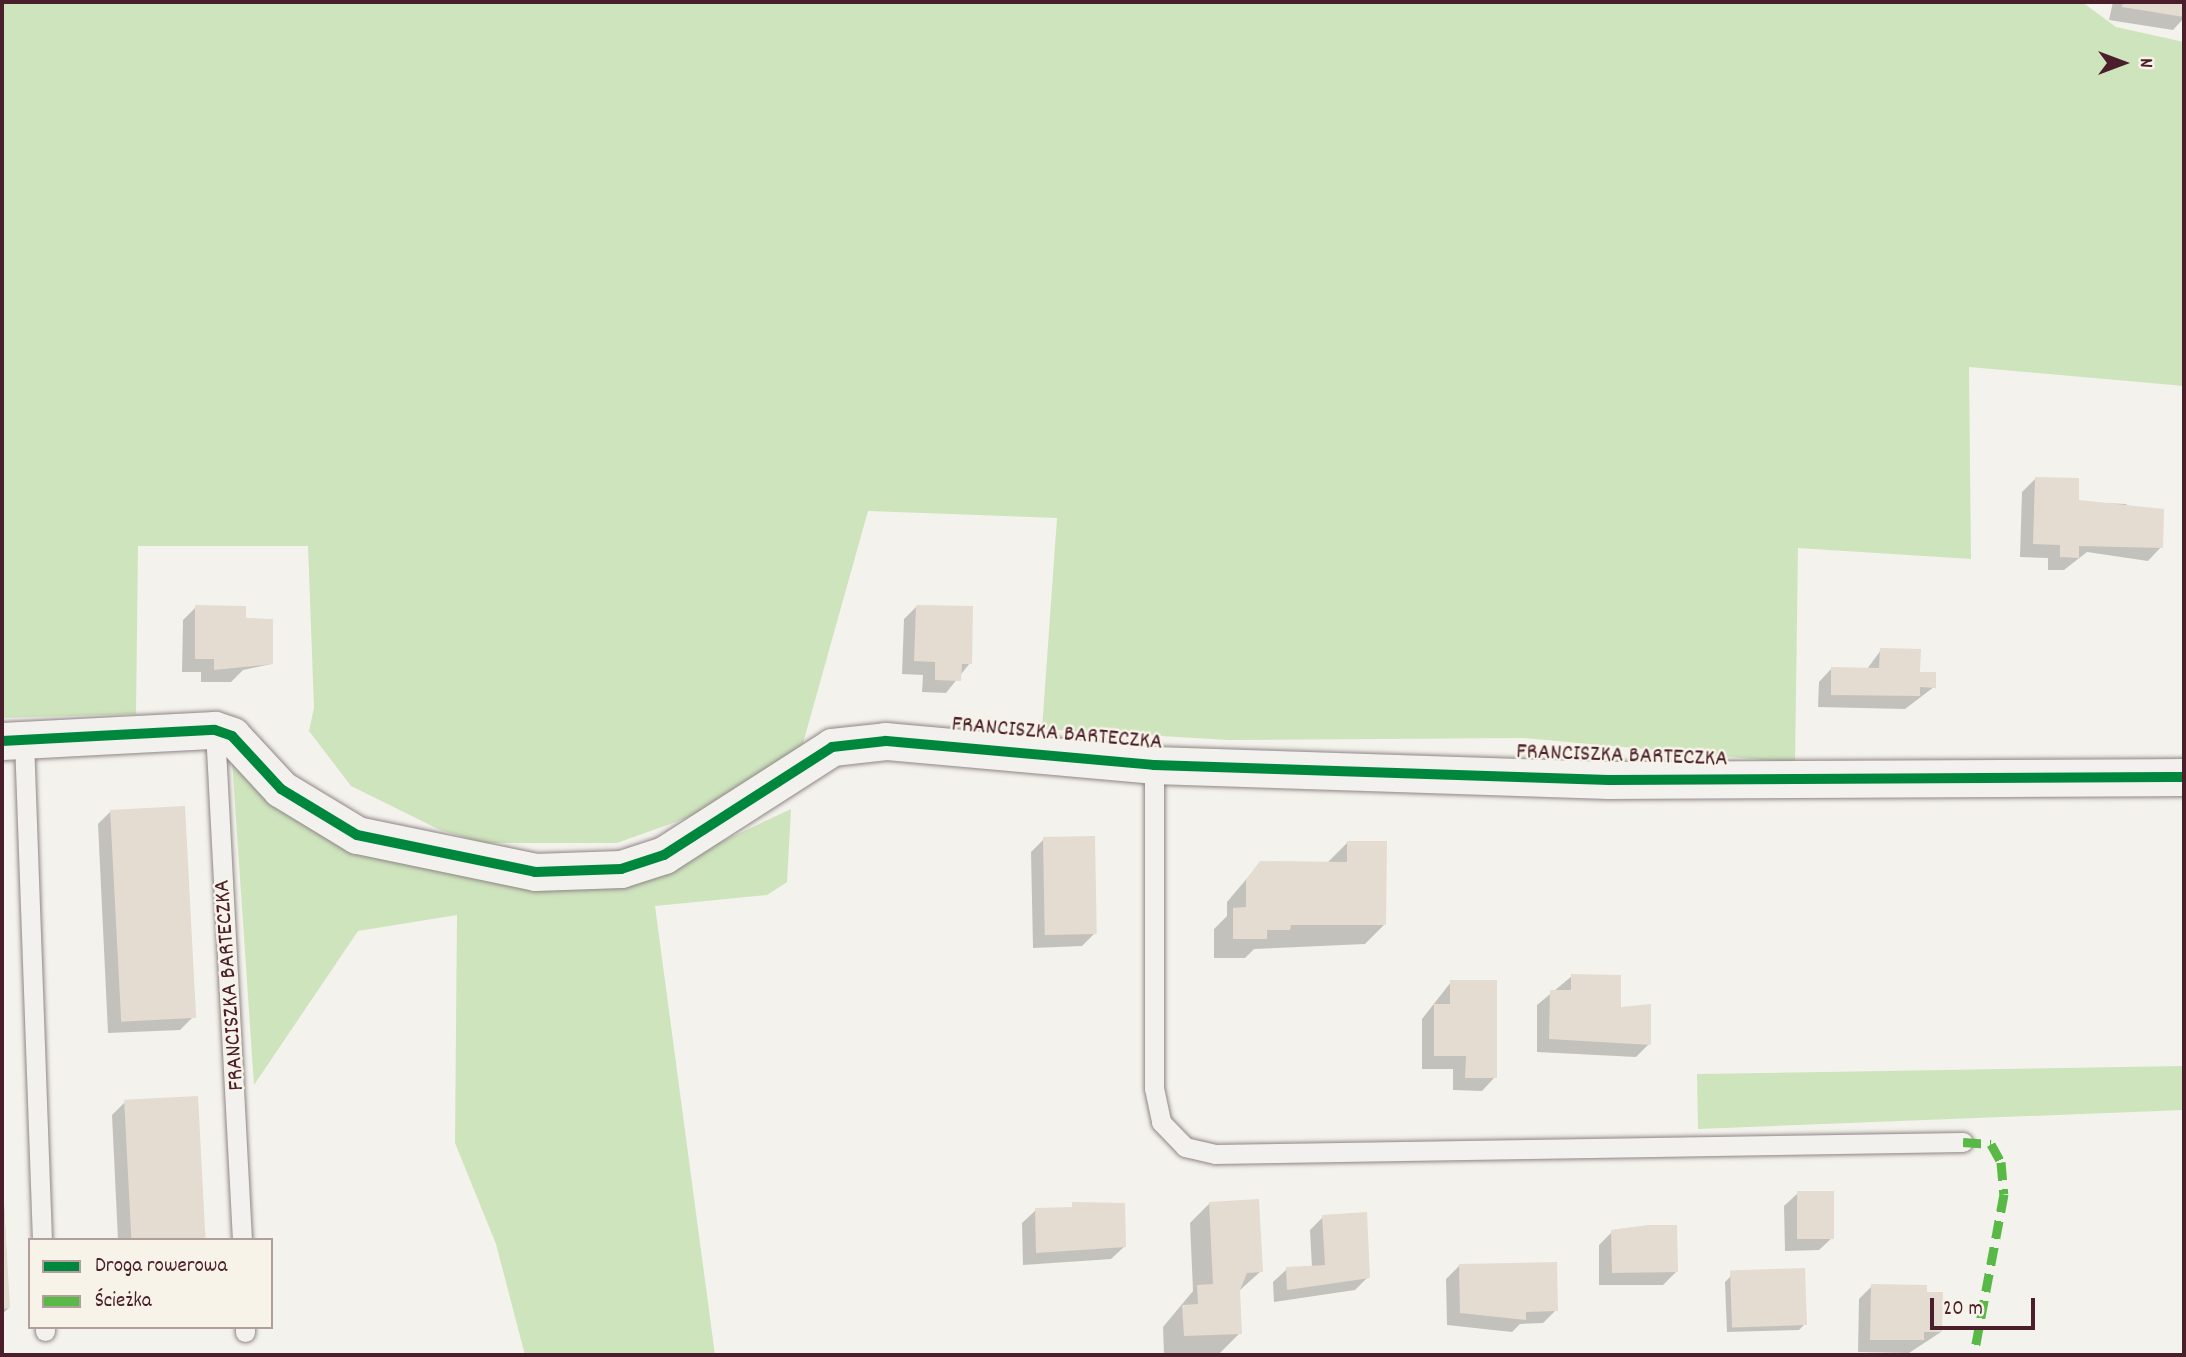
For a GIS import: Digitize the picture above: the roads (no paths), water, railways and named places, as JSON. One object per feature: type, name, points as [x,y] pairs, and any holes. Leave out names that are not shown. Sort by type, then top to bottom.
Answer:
[{"type":"street","points":[[13,741],[215,730]]},
{"type":"street","name":"FRANCISZKA BARTECZKA","points":[[215,730],[232,736],[281,789],[357,835],[535,872],[621,869],[664,855],[832,747],[886,741],[1154,765],[1733,782],[2184,777]]},
{"type":"lane","name":"FRANCISZKA BARTECZKA","points":[[215,730],[242,1238]]},
{"type":"lane","points":[[13,741],[42,1238]]},
{"type":"lane","name":"FRANCISZKA BARTECZKA","points":[[1154,765],[1154,1088],[1161,1122],[1185,1147],[1215,1154],[1963,1142]]}]
